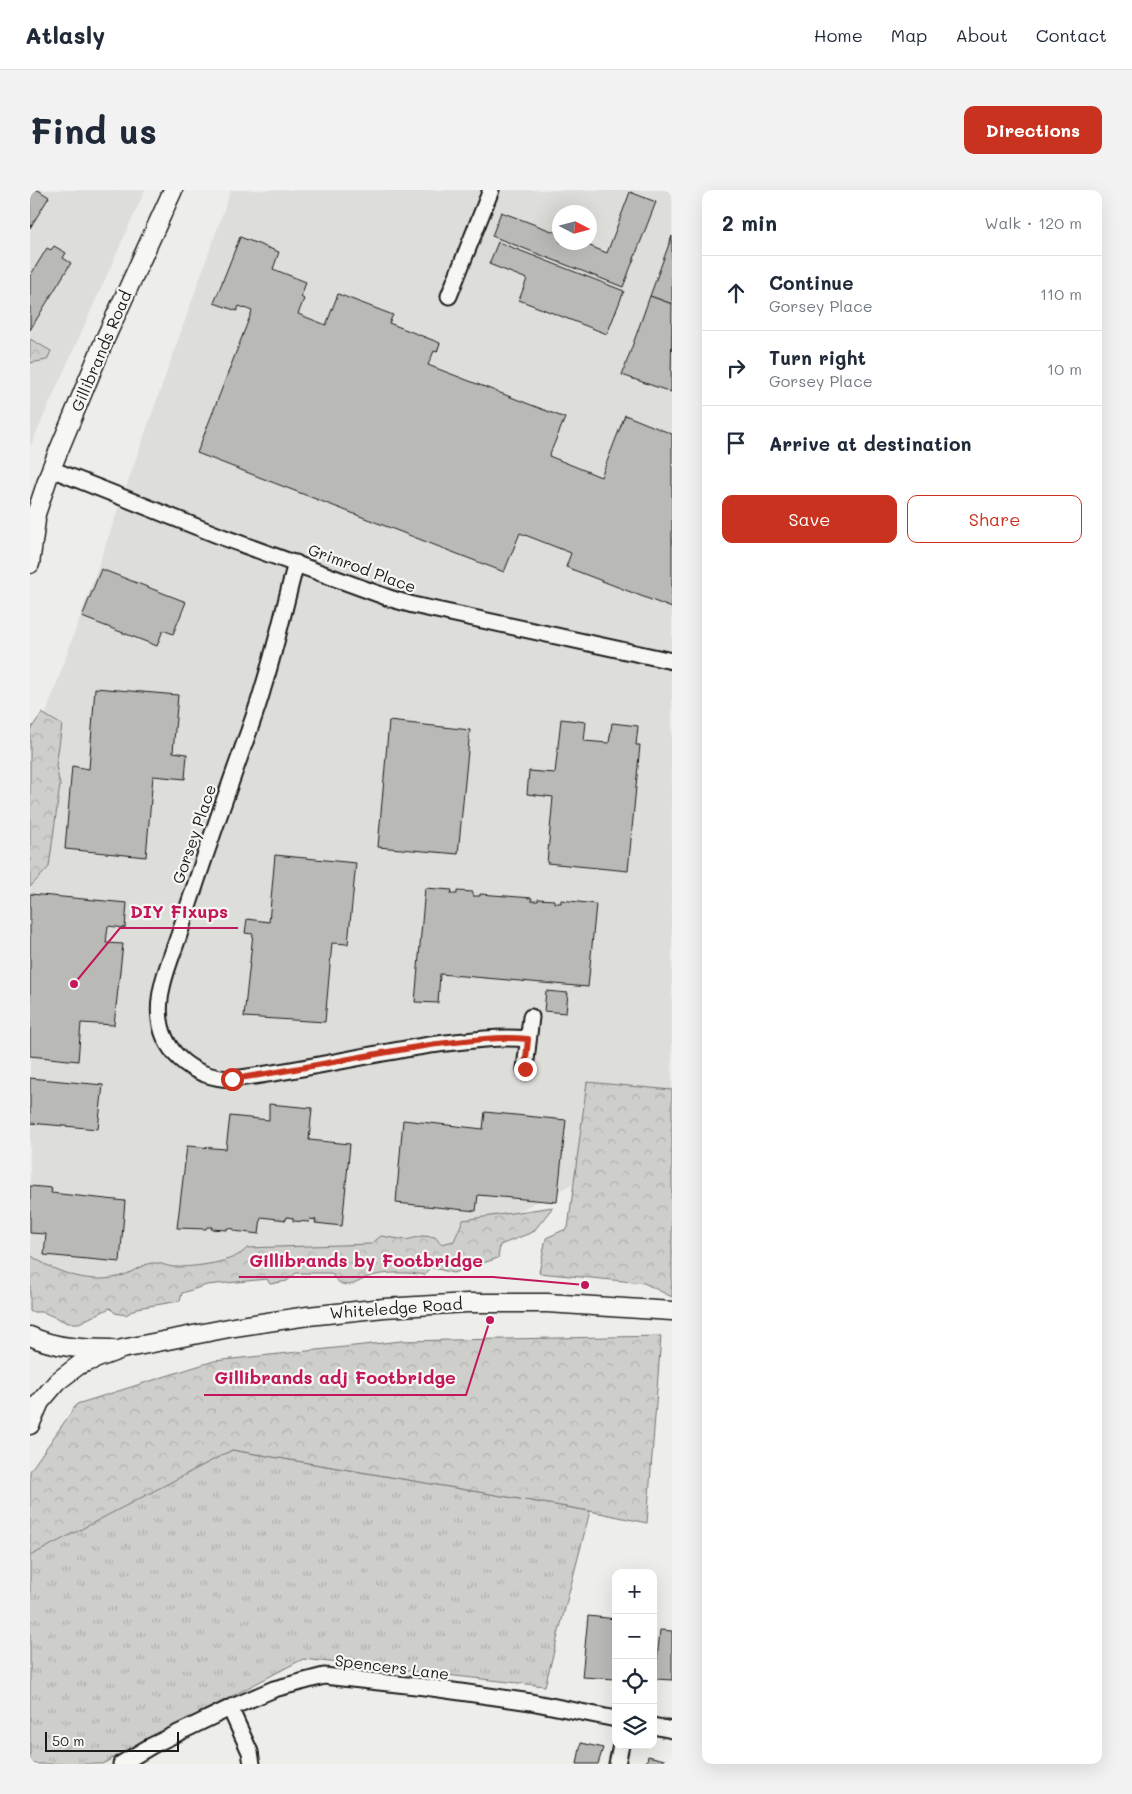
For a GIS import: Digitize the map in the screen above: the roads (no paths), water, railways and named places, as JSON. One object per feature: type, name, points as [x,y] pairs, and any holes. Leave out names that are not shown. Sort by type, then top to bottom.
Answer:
[{"type":"street","name":"Gillibrands Road","points":[[30,532],[51,469],[126,291],[173,190]]},
{"type":"street","points":[[449,296],[491,190]]},
{"type":"street","name":"Grimrod Place","points":[[51,469],[225,538],[414,606],[672,661]]},
{"type":"street","name":"Gillibrands Road","points":[[30,564],[36,515]]},
{"type":"street","name":"Gorsey Place","points":[[296,563],[264,688],[193,890],[161,991],[160,1018],[167,1044],[183,1063],[195,1070],[207,1076],[232,1079],[380,1052],[468,1040],[506,1037],[528,1039]]},
{"type":"street","points":[[525,1069],[530,1017]]},
{"type":"street","name":"Whiteledge Road","points":[[30,1425],[40,1402],[58,1381],[80,1365],[122,1349],[234,1328],[299,1317],[384,1308],[467,1303],[547,1302],[672,1311]]},
{"type":"street","name":"Whiteledge Road","points":[[30,1336],[58,1345],[77,1348],[122,1349]]},
{"type":"street","name":"Spencers Lane","points":[[121,1764],[151,1746],[230,1708],[274,1689],[324,1676],[425,1687],[531,1702],[612,1718]]},
{"type":"street","points":[[230,1708],[250,1752],[252,1764]]},
{"type":"street","points":[[657,1727],[672,1730]]},
{"type":"street","points":[[617,1764],[620,1749]]},
{"type":"place","name":"DIY Fixups","points":[[74,984]]},
{"type":"place","name":"Gillibrands by Footbridge","points":[[585,1285]]},
{"type":"place","name":"Gillibrands adj Footbridge","points":[[490,1320]]}]
